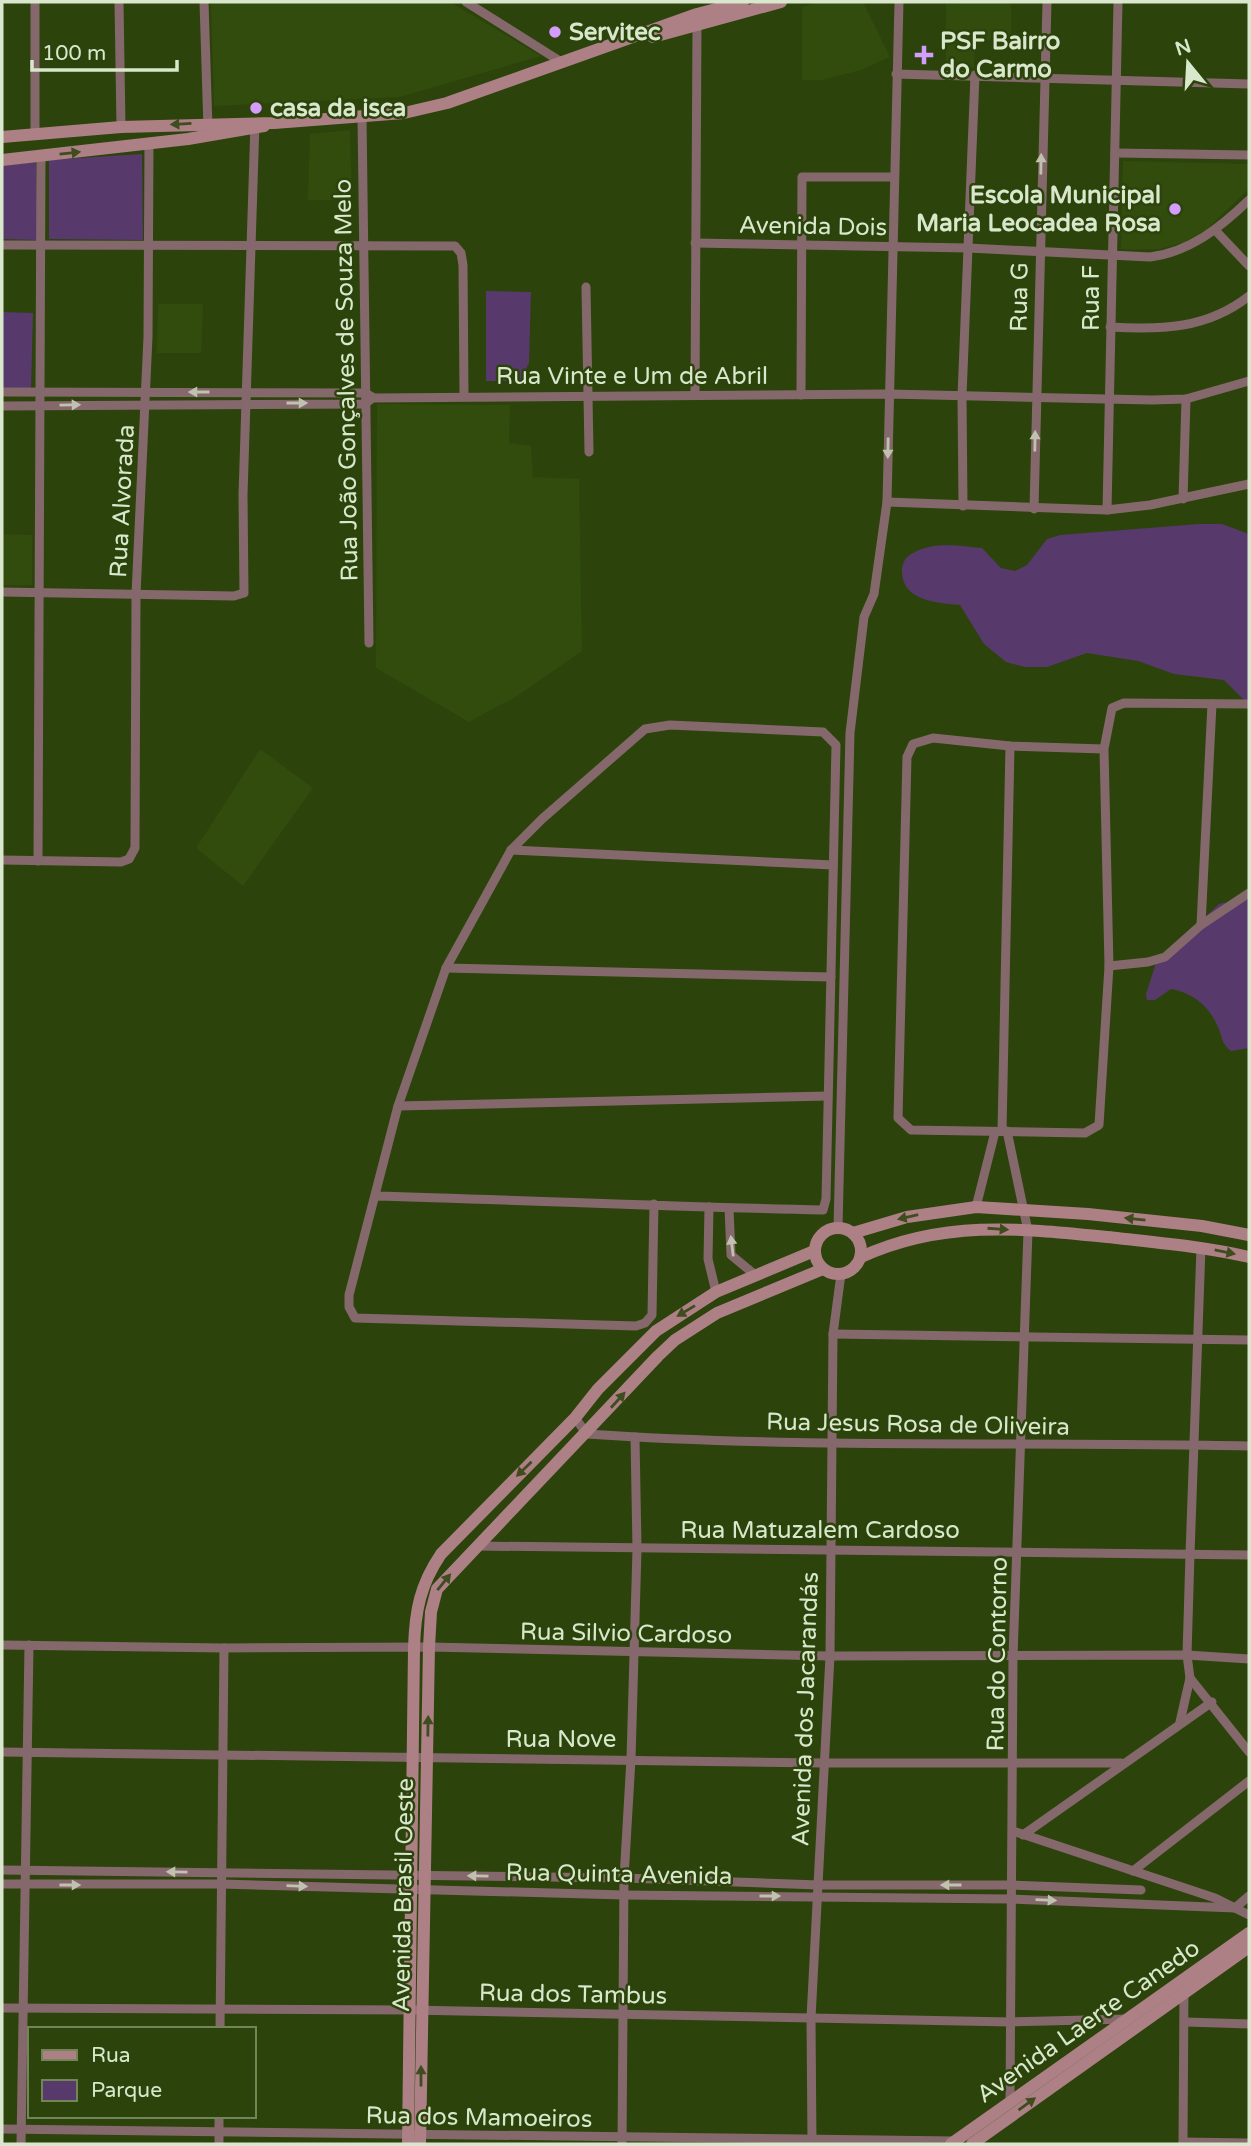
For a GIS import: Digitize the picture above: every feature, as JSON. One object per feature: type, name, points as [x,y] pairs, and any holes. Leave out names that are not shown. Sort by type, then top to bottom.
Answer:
[{"type":"street","points":[[35,2],[35,133]]},
{"type":"street","points":[[119,2],[121,127]]},
{"type":"street","points":[[204,2],[208,129]]},
{"type":"street","points":[[466,2],[565,64]]},
{"type":"street","points":[[2,137],[121,127],[208,129],[404,113],[447,103],[618,44],[697,20],[743,2]]},
{"type":"street","points":[[697,20],[781,2]]},
{"type":"street","points":[[838,1228],[850,733],[864,617],[874,594],[887,502],[891,246],[899,2]]},
{"type":"street","name":"Rua G","points":[[1034,509],[1047,2]]},
{"type":"street","name":"Rua F","points":[[1107,510],[1110,255],[1118,2]]},
{"type":"street","points":[[695,394],[697,20]]},
{"type":"street","points":[[896,74],[1044,76],[1249,84]]},
{"type":"street","points":[[963,506],[962,396],[975,75]]},
{"type":"street","name":"Rua João Gonçalves de Souza Melo","points":[[362,117],[369,643]]},
{"type":"street","points":[[2,592],[234,596],[244,590],[243,495],[255,125]]},
{"type":"street","points":[[2,160],[149,144],[208,129]]},
{"type":"street","name":"Rua Alvorada","points":[[38,861],[113,862],[129,859],[136,845],[136,594],[146,404],[150,245],[149,144]]},
{"type":"street","points":[[1115,153],[1249,155]]},
{"type":"street","points":[[2,860],[38,861],[41,156]]},
{"type":"street","points":[[801,395],[801,178],[804,175],[894,177]]},
{"type":"street","name":"Avenida Dois","points":[[695,243],[968,248],[1159,256],[1216,231],[1249,200]]},
{"type":"street","points":[[1216,231],[1249,266]]},
{"type":"street","points":[[2,245],[444,244],[458,248],[463,265],[464,395]]},
{"type":"street","points":[[586,287],[589,452]]},
{"type":"street","points":[[1110,327],[1142,329],[1189,326],[1232,310],[1249,296]]},
{"type":"street","name":"Rua Vinte e Um de Abril","points":[[374,398],[590,394],[889,394],[1186,399],[1249,381]]},
{"type":"street","points":[[2,392],[365,393],[374,398],[365,404],[2,406]]},
{"type":"street","points":[[1183,499],[1186,399]]},
{"type":"street","points":[[887,502],[1107,510],[1183,499],[1249,484]]},
{"type":"street","points":[[1104,749],[1010,746],[933,738],[913,744],[907,757],[898,1118],[911,1130],[1085,1133],[1099,1125],[1108,966],[1104,749],[1112,708],[1124,703],[1249,704]]},
{"type":"street","points":[[1201,925],[1212,704]]},
{"type":"street","points":[[374,1196],[654,1204],[729,1208],[823,1210],[827,1199],[836,745],[823,732],[670,725],[645,729],[541,819],[511,850],[446,968],[398,1106],[374,1196],[348,1295],[349,1307],[355,1318],[636,1326],[645,1323],[652,1315],[654,1204]]},
{"type":"street","points":[[976,1207],[1001,1132],[1010,746]]},
{"type":"street","points":[[511,850],[833,865]]},
{"type":"street","points":[[1108,966],[1148,962],[1165,957],[1201,925],[1249,893]]},
{"type":"street","points":[[446,968],[831,977]]},
{"type":"street","points":[[398,1106],[828,1096]]},
{"type":"street","name":"Rua do Contorno","points":[[1001,1132],[1025,1208],[1028,1231],[1013,1657],[1010,2102]]},
{"type":"street","points":[[709,1207],[708,1259],[717,1313]]},
{"type":"street","points":[[853,1233],[860,1244],[860,1257],[853,1269],[841,1274],[823,1269],[814,1251],[824,1232],[838,1228],[853,1233],[908,1217],[976,1207],[1025,1208],[1202,1226],[1249,1236]]},
{"type":"street","points":[[729,1208],[731,1255],[754,1274]]},
{"type":"street","points":[[860,1257],[888,1244],[939,1232],[980,1227],[1202,1247],[1249,1257]]},
{"type":"street","points":[[1180,1722],[1190,1678],[1187,1655],[1202,1247]]},
{"type":"street","name":"Avenida Brasil Oeste","points":[[421,1757],[414,1648],[420,1591],[441,1554],[575,1419],[598,1389],[656,1331],[713,1294],[754,1274],[814,1251]]},
{"type":"street","name":"Avenida Brasil Oeste","points":[[414,2139],[421,1757],[433,1597],[475,1546],[587,1434],[667,1348],[717,1313],[823,1269]]},
{"type":"street","name":"Avenida dos Jacarandás","points":[[812,2143],[811,2018],[830,1656],[828,1549],[833,1334],[841,1274]]},
{"type":"street","points":[[833,1334],[1249,1339]]},
{"type":"street","points":[[575,1419],[587,1434]]},
{"type":"street","name":"Rua Jesus Rosa de Oliveira","points":[[587,1434],[831,1444],[1249,1446]]},
{"type":"street","points":[[622,2142],[624,1878],[631,1759],[637,1549],[635,1437]]},
{"type":"street","name":"Rua Matuzalem Cardoso","points":[[475,1546],[1249,1555]]},
{"type":"street","name":"Rua Silvio Cardoso","points":[[2,1644],[224,1648],[429,1647],[830,1656],[1187,1655],[1249,1659]]},
{"type":"street","points":[[21,2144],[29,1645]]},
{"type":"street","points":[[220,2027],[224,1648]]},
{"type":"street","points":[[1190,1678],[1212,1702],[1249,1752]]},
{"type":"street","points":[[1023,1835],[1121,1763],[1212,1702]]},
{"type":"street","name":"Rua Nove","points":[[2,1752],[824,1763],[1121,1763]]},
{"type":"street","points":[[1133,1871],[1249,1781]]},
{"type":"street","points":[[1013,1831],[1215,1898],[1249,1915]]},
{"type":"street","name":"Rua Quinta Avenida","points":[[2,1870],[221,1872],[624,1895],[1011,1899],[1235,1908]]},
{"type":"street","points":[[1143,1875],[1141,1890],[1144,1905]]},
{"type":"street","name":"Rua Quinta Avenida","points":[[2,1884],[418,1883],[624,1878],[820,1885],[1011,1885],[1141,1890]]},
{"type":"street","points":[[1235,1908],[1249,1896]]},
{"type":"street","name":"Avenida Laerte Canedo","points":[[972,2144],[1143,2021],[1249,1933]]},
{"type":"street","name":"Avenida Laerte Canedo","points":[[953,2143],[1129,2019],[1249,1947]]},
{"type":"street","points":[[1184,1986],[1186,2022],[1183,2143],[1249,2143]]},
{"type":"street","name":"Rua dos Tambus","points":[[2,2008],[415,2011],[1010,2022],[1129,2019],[1143,2021]]},
{"type":"street","points":[[1186,2022],[1249,2024]]},
{"type":"street","points":[[219,2118],[219,2144]]},
{"type":"street","name":"Rua dos Mamoeiros","points":[[2,2129],[414,2139],[953,2143]]},
{"type":"shaded area","points":[[211,2],[450,2],[541,56],[400,97],[214,106]]},
{"type":"shaded area","points":[[819,2],[863,2],[890,57],[861,70],[822,80],[802,80],[802,7]]},
{"type":"shaded area","points":[[1011,2],[1011,41],[975,40],[974,68],[946,67],[946,4]]},
{"type":"shaded area","points":[[350,130],[352,200],[308,200],[310,134]]},
{"type":"shaded area","name":"Escola Municipal Maria Leocadea Rosa","points":[[1123,161],[1249,164],[1249,189],[1206,230],[1185,242],[1160,249],[1121,249]]},
{"type":"shaded area","points":[[158,304],[203,304],[201,353],[157,353]]},
{"type":"shaded area","points":[[377,404],[510,405],[509,443],[531,446],[533,477],[579,479],[582,651],[517,696],[469,722],[376,668]]},
{"type":"shaded area","points":[[2,534],[32,535],[32,585],[2,585]]},
{"type":"shaded area","points":[[260,749],[313,788],[243,886],[196,848]]},
{"type":"green space","points":[[142,154],[143,240],[49,239],[49,160]]},
{"type":"green space","points":[[36,162],[38,240],[2,239],[2,165]]},
{"type":"green space","points":[[486,291],[531,292],[529,363],[520,381],[486,381]]},
{"type":"green space","points":[[2,312],[33,313],[31,388],[2,389]]},
{"type":"green space","points":[[1222,524],[1249,534],[1249,705],[1224,680],[1174,674],[1138,661],[1087,653],[1047,667],[1025,667],[1006,662],[984,644],[960,605],[922,598],[907,588],[903,580],[902,567],[906,558],[929,547],[947,545],[982,548],[1001,568],[1015,571],[1027,565],[1047,539],[1060,535]]},
{"type":"green space","points":[[1249,900],[1249,1048],[1231,1051],[1224,1043],[1210,1013],[1193,997],[1171,989],[1155,1000],[1147,1000],[1146,994],[1156,963],[1219,904]]},
{"type":"place","name":"Servitec","points":[[555,32]]},
{"type":"place","name":"PSF Bairro do Carmo","points":[[924,55]]},
{"type":"place","name":"casa da isca","points":[[256,108]]},
{"type":"place","name":"Escola Municipal Maria Leocadea Rosa","points":[[1175,209]]}]
